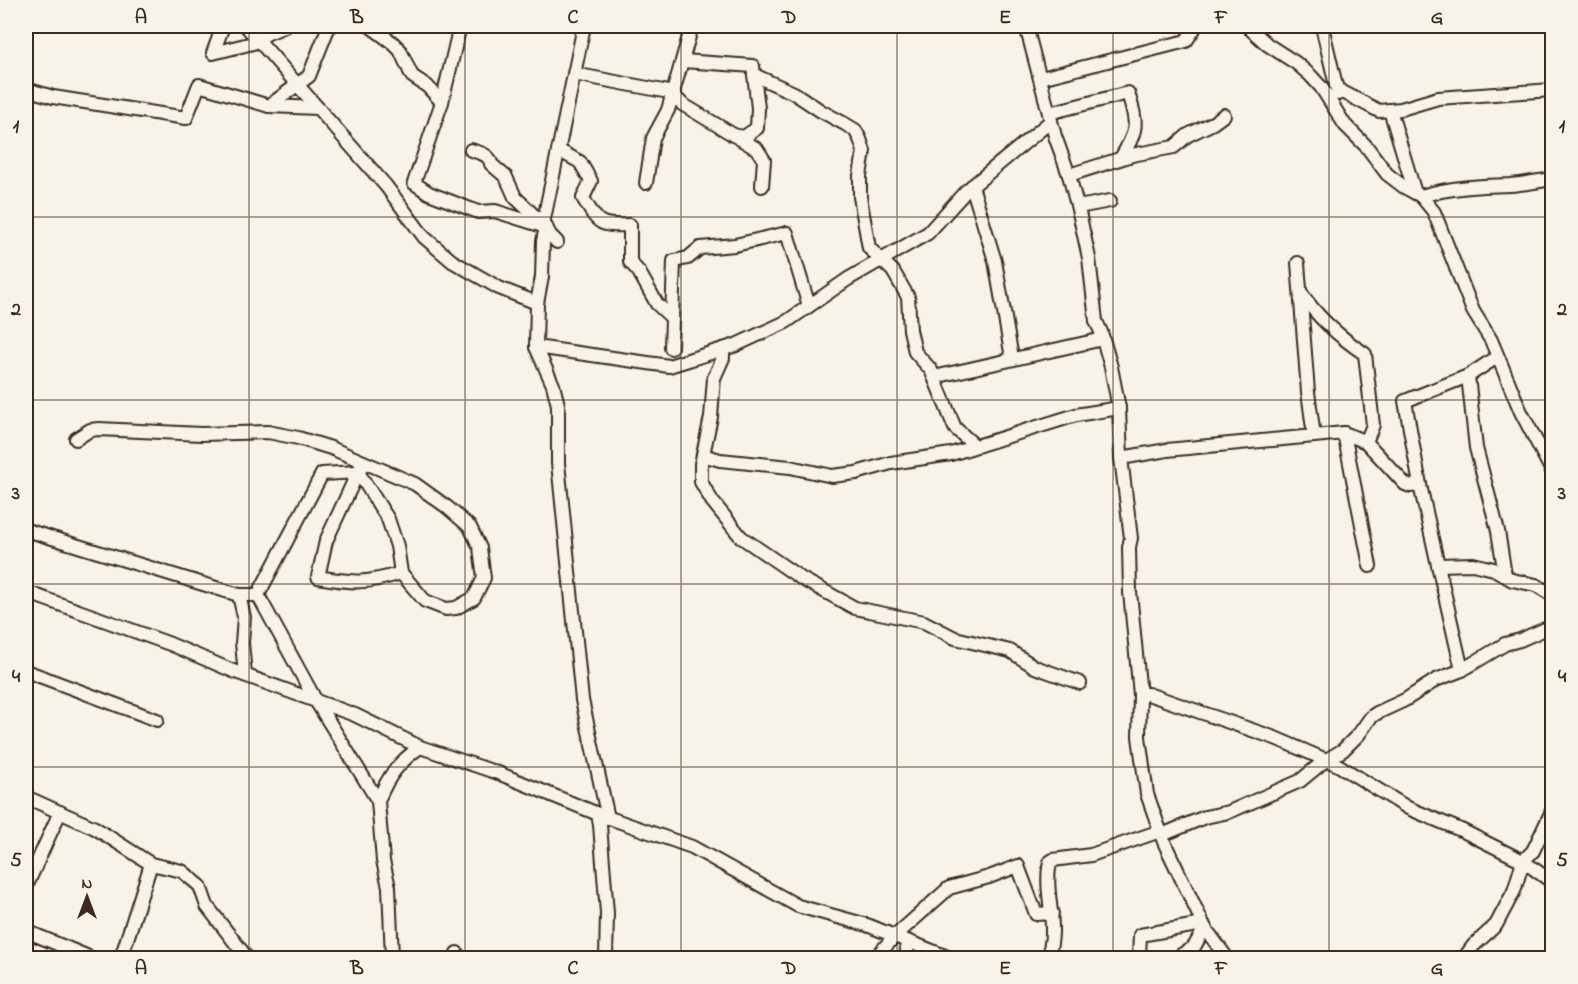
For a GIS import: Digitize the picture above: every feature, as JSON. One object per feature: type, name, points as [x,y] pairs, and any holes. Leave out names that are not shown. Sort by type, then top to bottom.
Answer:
[{"type":"street","points":[[223,26],[213,53],[227,51],[259,40],[266,34],[285,26]]},
{"type":"street","points":[[246,26],[386,186],[424,237],[452,261],[499,288],[537,303]]},
{"type":"street","points":[[269,106],[309,76],[329,26]]},
{"type":"street","points":[[370,26],[400,50],[412,76],[427,86],[442,102]]},
{"type":"street","points":[[460,26],[442,102],[414,183],[429,193],[478,212],[495,211],[544,226]]},
{"type":"street","points":[[584,26],[544,226],[542,278],[537,303],[536,348],[553,385],[558,405],[558,463],[582,700],[603,816],[600,825],[607,913],[606,958]]},
{"type":"street","points":[[646,183],[653,138],[674,94],[692,26]]},
{"type":"street","points":[[1041,78],[1186,41],[1196,26]]},
{"type":"street","points":[[1247,26],[1268,45],[1310,75],[1322,87],[1345,125],[1367,147],[1387,174],[1418,195],[1434,212],[1467,298],[1491,340],[1521,412],[1552,471]]},
{"type":"street","points":[[1322,26],[1345,125]]},
{"type":"street","points":[[1024,27],[1078,207],[1089,258],[1096,321],[1103,339],[1119,408],[1121,458],[1130,528],[1130,592],[1140,695],[1139,736],[1147,794],[1161,833],[1204,926],[1227,958]]},
{"type":"street","points":[[682,61],[753,66],[758,108],[757,129],[764,160],[762,186]]},
{"type":"street","points":[[574,74],[674,94],[682,104],[757,149],[764,160]]},
{"type":"street","points":[[754,75],[794,93],[820,111],[855,130],[864,151],[860,176],[860,197],[869,248],[893,271],[908,297],[910,330],[915,352],[931,370],[955,428],[974,446]]},
{"type":"street","points":[[26,89],[53,98],[186,118],[199,85],[269,106],[318,108]]},
{"type":"street","points":[[1337,89],[1379,111],[1401,109],[1438,98],[1552,90]]},
{"type":"street","points":[[536,348],[669,366],[736,345],[786,322],[848,279],[928,233],[972,186],[1050,117],[1128,93],[1137,123],[1133,138],[1121,158]]},
{"type":"street","points":[[1390,110],[1418,195]]},
{"type":"street","points":[[1069,175],[1121,158],[1174,147],[1188,135],[1224,115]]},
{"type":"street","points":[[733,135],[744,137],[757,129]]},
{"type":"street","points":[[471,150],[491,160],[491,164],[506,177],[515,197],[557,242]]},
{"type":"street","points":[[558,150],[580,162],[591,181],[584,198],[602,224],[630,225],[630,262],[639,272],[657,304],[672,318]]},
{"type":"street","points":[[1418,195],[1479,185],[1512,185],[1552,179]]},
{"type":"street","points":[[972,186],[995,261],[1012,358]]},
{"type":"street","points":[[1078,207],[1110,201]]},
{"type":"street","points":[[671,348],[674,261],[688,258],[700,248],[735,245],[788,233],[809,306]]},
{"type":"street","points":[[1298,263],[1308,392],[1314,436]]},
{"type":"street","points":[[1300,291],[1309,305],[1346,341],[1365,354],[1373,425],[1366,442]]},
{"type":"street","points":[[934,377],[1103,339]]},
{"type":"street","points":[[723,349],[723,358],[714,378],[711,417],[701,464],[702,482],[712,501],[741,537],[802,579],[855,608],[924,622],[955,638],[1010,651],[1035,667],[1080,683]]},
{"type":"street","points":[[1462,670],[1420,485],[1405,401],[1468,376],[1497,357]]},
{"type":"street","points":[[1468,376],[1476,448],[1498,531],[1504,575]]},
{"type":"street","points":[[703,455],[720,460],[790,467],[832,476],[856,473],[891,463],[951,454],[1076,415],[1119,408]]},
{"type":"street","points":[[76,439],[90,430],[99,429],[201,434],[268,432],[298,438],[361,467],[415,484],[470,527],[480,548],[484,578],[474,598],[456,608],[446,609],[425,601],[401,573],[397,546],[388,519],[361,467]]},
{"type":"street","points":[[1344,434],[1370,566]]},
{"type":"street","points":[[1121,458],[1167,450],[1344,434],[1366,442],[1405,484],[1420,485]]},
{"type":"street","points":[[361,467],[326,541],[318,577],[345,582],[375,581],[401,573]]},
{"type":"street","points":[[258,595],[322,474],[361,467]]},
{"type":"street","points":[[26,530],[239,595],[258,595]]},
{"type":"street","points":[[1438,565],[1473,564],[1494,568],[1512,580],[1536,585],[1552,595]]},
{"type":"street","points":[[26,592],[355,715],[420,747],[498,773],[603,816],[692,847],[798,906],[863,924],[950,958]]},
{"type":"street","points":[[239,595],[244,617],[242,643],[244,675]]},
{"type":"street","points":[[258,595],[316,701],[378,801]]},
{"type":"street","points":[[1047,958],[1052,913],[1049,868],[1052,861],[1091,855],[1205,817],[1229,812],[1300,781],[1350,743],[1371,717],[1405,700],[1436,680],[1462,670],[1505,644],[1552,626]]},
{"type":"street","points":[[26,671],[157,720]]},
{"type":"street","points":[[1140,695],[1148,694],[1153,698],[1275,738],[1326,762],[1338,765],[1408,808],[1524,861],[1552,882]]},
{"type":"street","points":[[392,958],[389,887],[380,844],[378,801],[387,779],[410,754],[420,747]]},
{"type":"street","points":[[26,797],[95,828],[151,864],[182,871],[200,886],[207,906],[247,958]]},
{"type":"street","points":[[1464,958],[1473,946],[1496,925],[1514,891],[1524,861],[1533,851],[1552,811]]},
{"type":"street","points":[[26,887],[60,812]]},
{"type":"street","points":[[121,958],[151,864]]},
{"type":"street","points":[[876,958],[900,939],[948,888],[990,877],[1018,866],[1036,914],[1052,913]]},
{"type":"street","points":[[1139,958],[1140,935],[1204,926]]},
{"type":"street","points":[[1176,958],[1194,947],[1204,926]]},
{"type":"street","points":[[26,931],[91,958]]},
{"type":"street","points":[[900,939],[908,958]]}]
